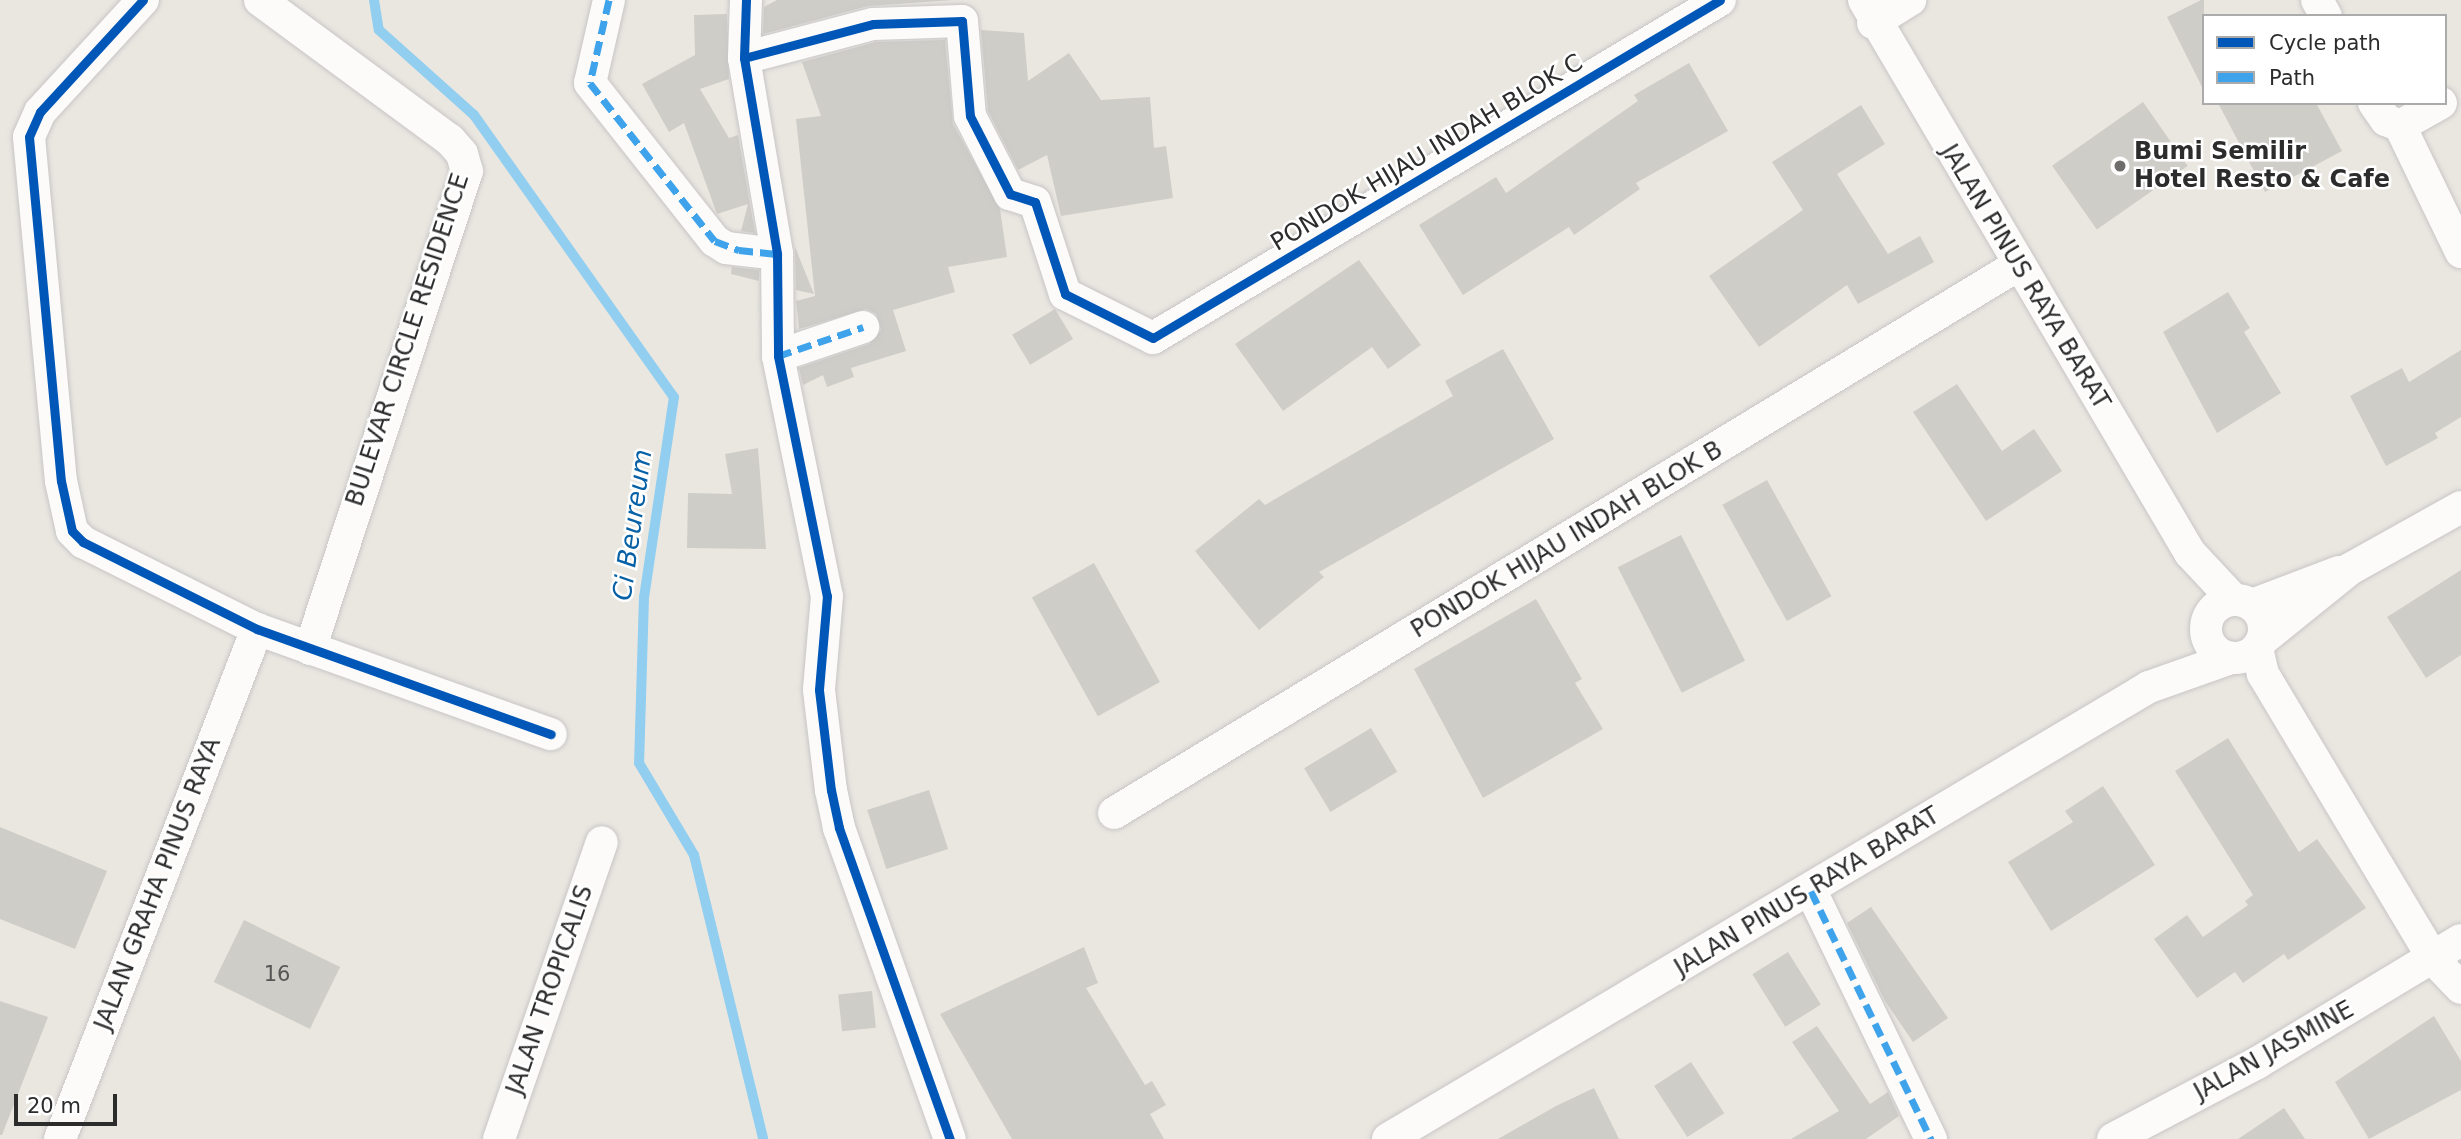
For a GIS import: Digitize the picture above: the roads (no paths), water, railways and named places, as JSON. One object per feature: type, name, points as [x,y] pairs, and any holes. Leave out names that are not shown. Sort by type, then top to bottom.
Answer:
[{"type":"street","points":[[142,0],[40,112],[29,137],[66,516],[83,542],[257,629],[551,734]]},
{"type":"street","name":"BULEVAR CIRCLE RESIDENCE","points":[[260,0],[450,140],[462,154],[467,171],[310,649]]},
{"type":"street","points":[[609,0],[590,83],[715,241],[726,248],[777,254]]},
{"type":"street","points":[[746,0],[744,58],[777,254],[778,356],[827,596],[819,690],[839,828],[950,1139]]},
{"type":"street","name":"PONDOK HIJAU INDAH BLOK C","points":[[744,58],[873,24],[961,21],[970,116],[1010,194],[1035,202],[1065,294],[1153,338],[1720,0]]},
{"type":"street","points":[[1868,11],[1910,0]]},
{"type":"street","name":"JALAN PINUS RAYA BARAT","points":[[1868,11],[2225,613],[2263,620],[2251,656]]},
{"type":"street","points":[[2375,105],[2386,120],[2400,126],[2461,252]]},
{"type":"street","points":[[2400,126],[2437,105]]},
{"type":"street","name":"PONDOK HIJAU INDAH BLOK B","points":[[1114,813],[2018,265]]},
{"type":"street","points":[[778,356],[863,327]]},
{"type":"street","points":[[2149,687],[2225,613],[2350,569],[2461,507]]},
{"type":"street","name":"JALAN PINUS RAYA BARAT","points":[[1388,1139],[1811,891],[2149,687],[2251,656],[2350,569]]},
{"type":"street","points":[[2225,613],[2214,650],[2251,656],[2434,960],[2461,988]]},
{"type":"street","name":"JALAN GRAHA PINUS RAYA","points":[[60,1139],[257,629]]},
{"type":"street","name":"JALAN TROPICALIS","points":[[499,1139],[602,842]]},
{"type":"street","points":[[1811,891],[1931,1139]]},
{"type":"street","name":"JALAN JASMINE","points":[[2113,1139],[2258,1063],[2434,960],[2461,940]]},
{"type":"waterway","name":"Ci Beureum","points":[[374,0],[379,30],[474,115],[674,397],[644,597],[639,763],[694,855],[763,1139]]},
{"type":"place","name":"Bumi Semilir Hotel Resto & Cafe","points":[[2120,166]]}]
